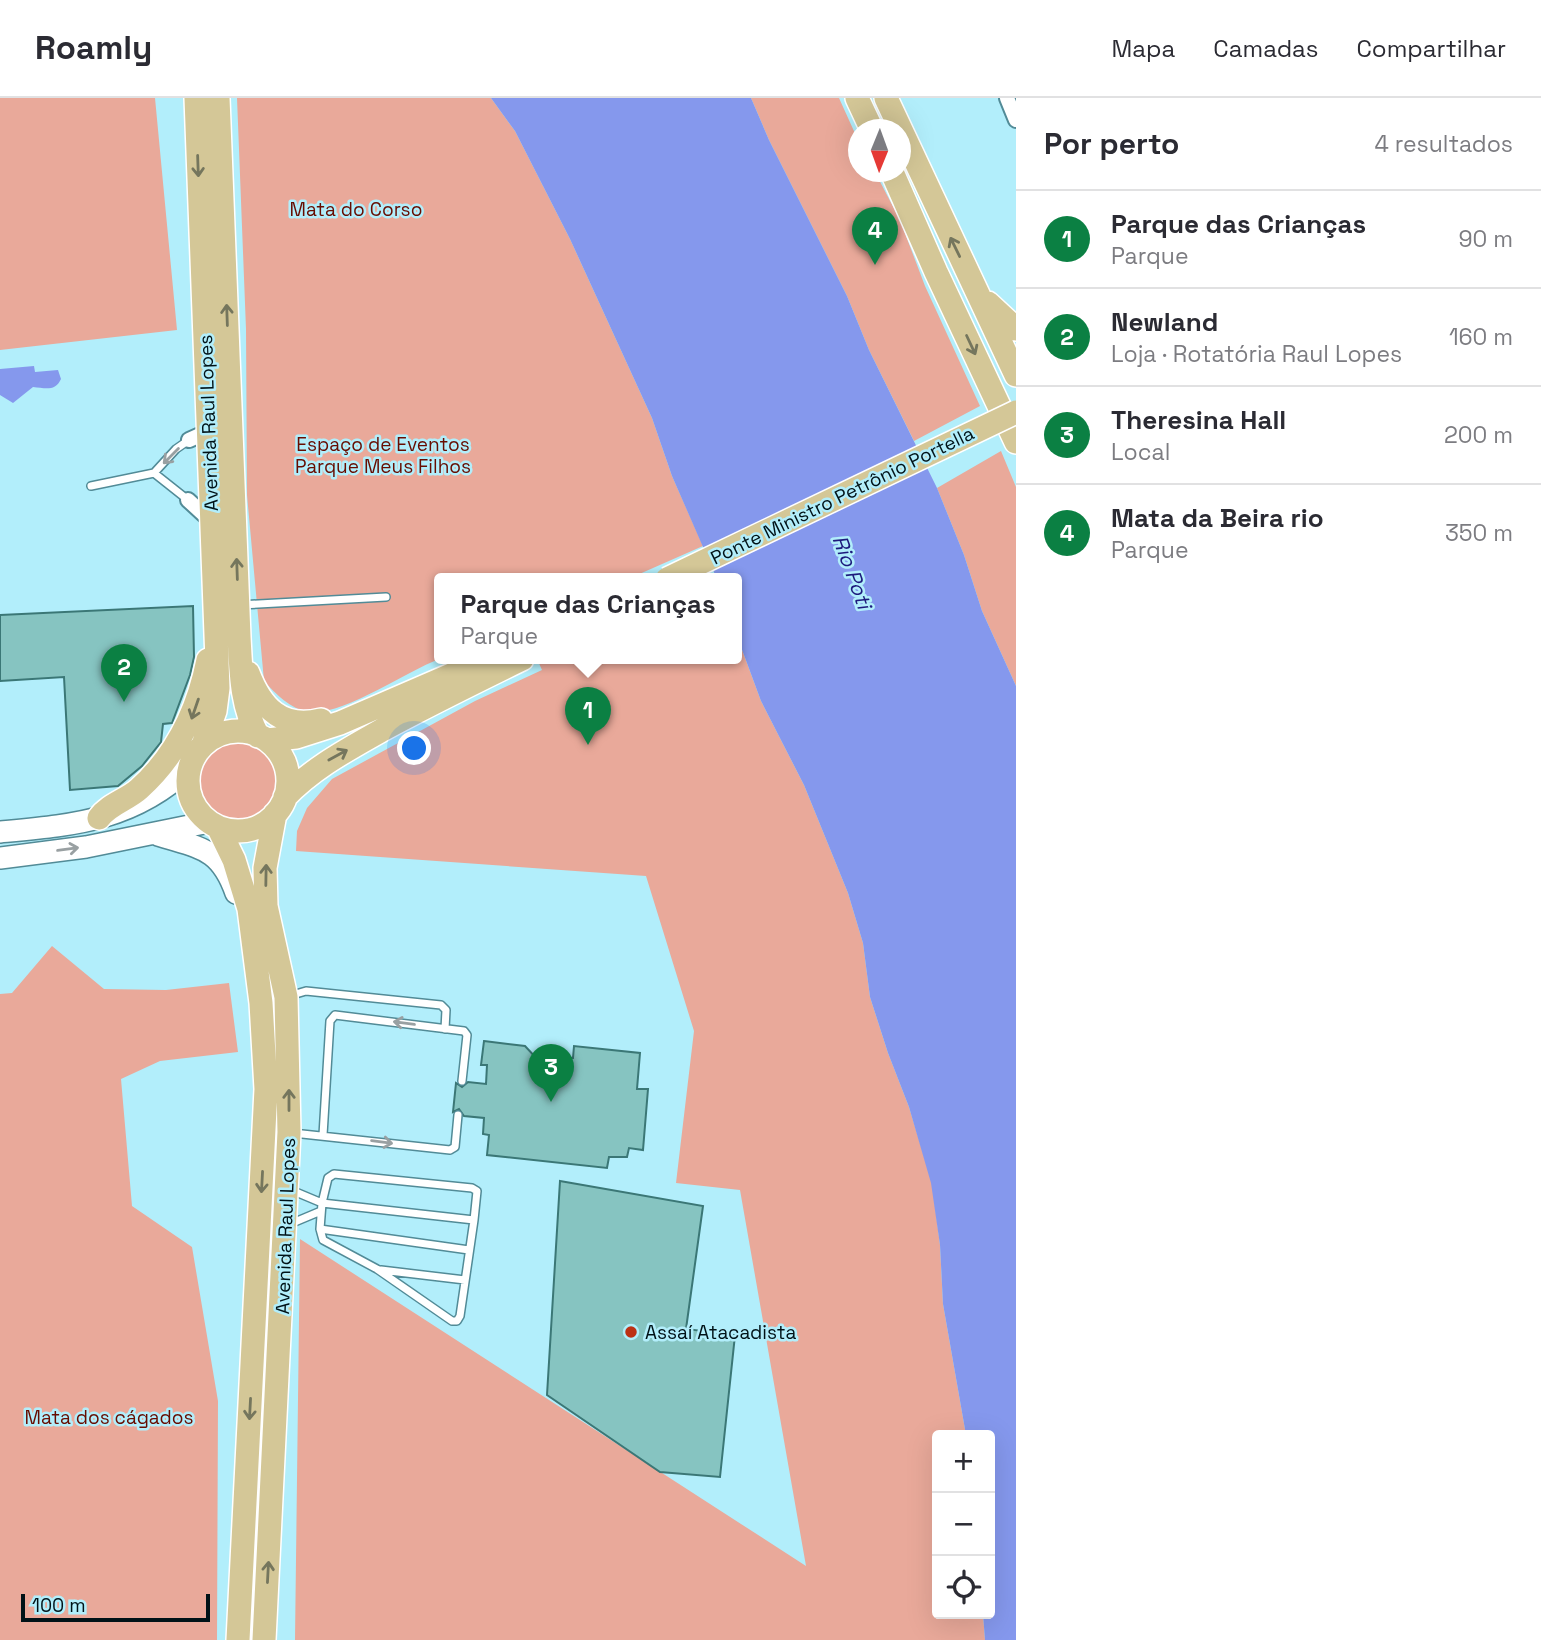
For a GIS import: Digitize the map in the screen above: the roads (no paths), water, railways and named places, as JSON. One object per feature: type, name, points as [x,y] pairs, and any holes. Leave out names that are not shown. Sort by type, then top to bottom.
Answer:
[{"type":"main road","name":"Avenida Raul Lopes","points":[[196,98],[239,605],[243,694],[247,711],[263,738]]},
{"type":"main road","name":"Avenida Raul Lopes","points":[[203,745],[215,711],[218,688],[212,522],[199,436],[217,363],[218,98]]},
{"type":"main road","points":[[857,98],[867,119]]},
{"type":"main road","points":[[886,98],[893,119]]},
{"type":"main road","points":[[911,167],[978,293],[1016,375]]},
{"type":"main road","points":[[896,182],[1016,442]]},
{"type":"main road","points":[[978,293],[1016,329]]},
{"type":"main road","name":"Ponte Ministro Petrônio Portella","points":[[680,573],[1016,412]]},
{"type":"main road","name":"Ponte Ministro Petrônio Portella","points":[[702,573],[1016,423]]},
{"type":"main road","points":[[99,818],[138,790],[153,775],[190,722],[209,655],[215,594]]},
{"type":"main road","points":[[239,638],[254,689],[262,703],[283,719],[310,723],[368,706],[378,706]]},
{"type":"main road","points":[[476,664],[296,737],[263,738],[238,732],[225,733],[203,745],[195,755],[188,783],[191,798],[198,811],[214,824],[235,831],[253,829],[280,805],[303,778],[324,762],[512,664]]},
{"type":"main road","points":[[263,738],[284,762],[287,774],[280,805]]},
{"type":"main road","points":[[0,832],[99,818],[128,810],[169,787],[190,768]]},
{"type":"main road","name":"Avenida Raul Lopes","points":[[264,1640],[289,1132],[286,996],[266,906],[265,868],[280,805]]},
{"type":"main road","name":"Avenida Raul Lopes","points":[[214,824],[242,881],[248,909],[261,1003],[266,1089],[239,1640]]},
{"type":"main road","points":[[0,858],[74,849],[214,824]]},
{"type":"main road","points":[[153,834],[197,846],[220,863],[233,885],[251,937]]},
{"type":"main road","points":[[254,1335],[262,1348],[280,1351]]},
{"type":"street","points":[[1007,98],[1016,120]]},
{"type":"street","points":[[188,500],[212,522]]},
{"type":"lane","points":[[91,486],[154,473],[176,449],[199,436]]},
{"type":"lane","points":[[154,473],[188,500]]},
{"type":"lane","points":[[239,605],[386,597]]},
{"type":"lane","points":[[261,1003],[306,991],[441,1005],[446,1010],[445,1029]]},
{"type":"lane","points":[[323,1135],[331,1017],[340,1014],[467,1033],[462,1081]]},
{"type":"lane","points":[[289,1132],[450,1150],[455,1147],[458,1115]]},
{"type":"lane","points":[[334,1174],[472,1188],[477,1191],[478,1197],[474,1220],[460,1316],[457,1321],[452,1321],[377,1269],[323,1240],[320,1229],[328,1178],[334,1174]]},
{"type":"lane","points":[[287,1188],[322,1207],[474,1220]]},
{"type":"lane","points":[[286,1226],[322,1207]]},
{"type":"lane","points":[[320,1229],[469,1250]]},
{"type":"lane","points":[[377,1269],[465,1280]]},
{"type":"water","name":"Rio Poti","points":[[491,98],[751,98],[937,488],[964,555],[982,611],[1016,686],[1016,1640],[985,1640],[983,1619],[995,1619],[995,1430],[965,1430],[943,1304],[940,1245],[931,1183],[909,1107],[870,997],[863,943],[848,893],[804,785],[761,701],[742,650],[742,573],[714,573],[672,476],[652,418],[570,239],[515,131]]},
{"type":"water","points":[[34,366],[35,372],[58,370],[61,379],[59,383],[53,388],[33,387],[13,403],[0,395],[0,369]]},
{"type":"place","name":"Mata da Beira rio","points":[[875,265]]},
{"type":"place","name":"Newland","points":[[124,702]]},
{"type":"place","name":"Parque das Crianças","points":[[588,745]]},
{"type":"place","name":"Theresina Hall","points":[[551,1102]]},
{"type":"place","name":"Assaí Atacadista","points":[[631,1332]]},
{"type":"park label","name":"Mata do Corso","points":[[356,209]]},
{"type":"park label","name":"Espaço de Eventos Parque Meus Filhos","points":[[383,455]]},
{"type":"park label","name":"Mata dos cágados","points":[[109,1417]]}]
